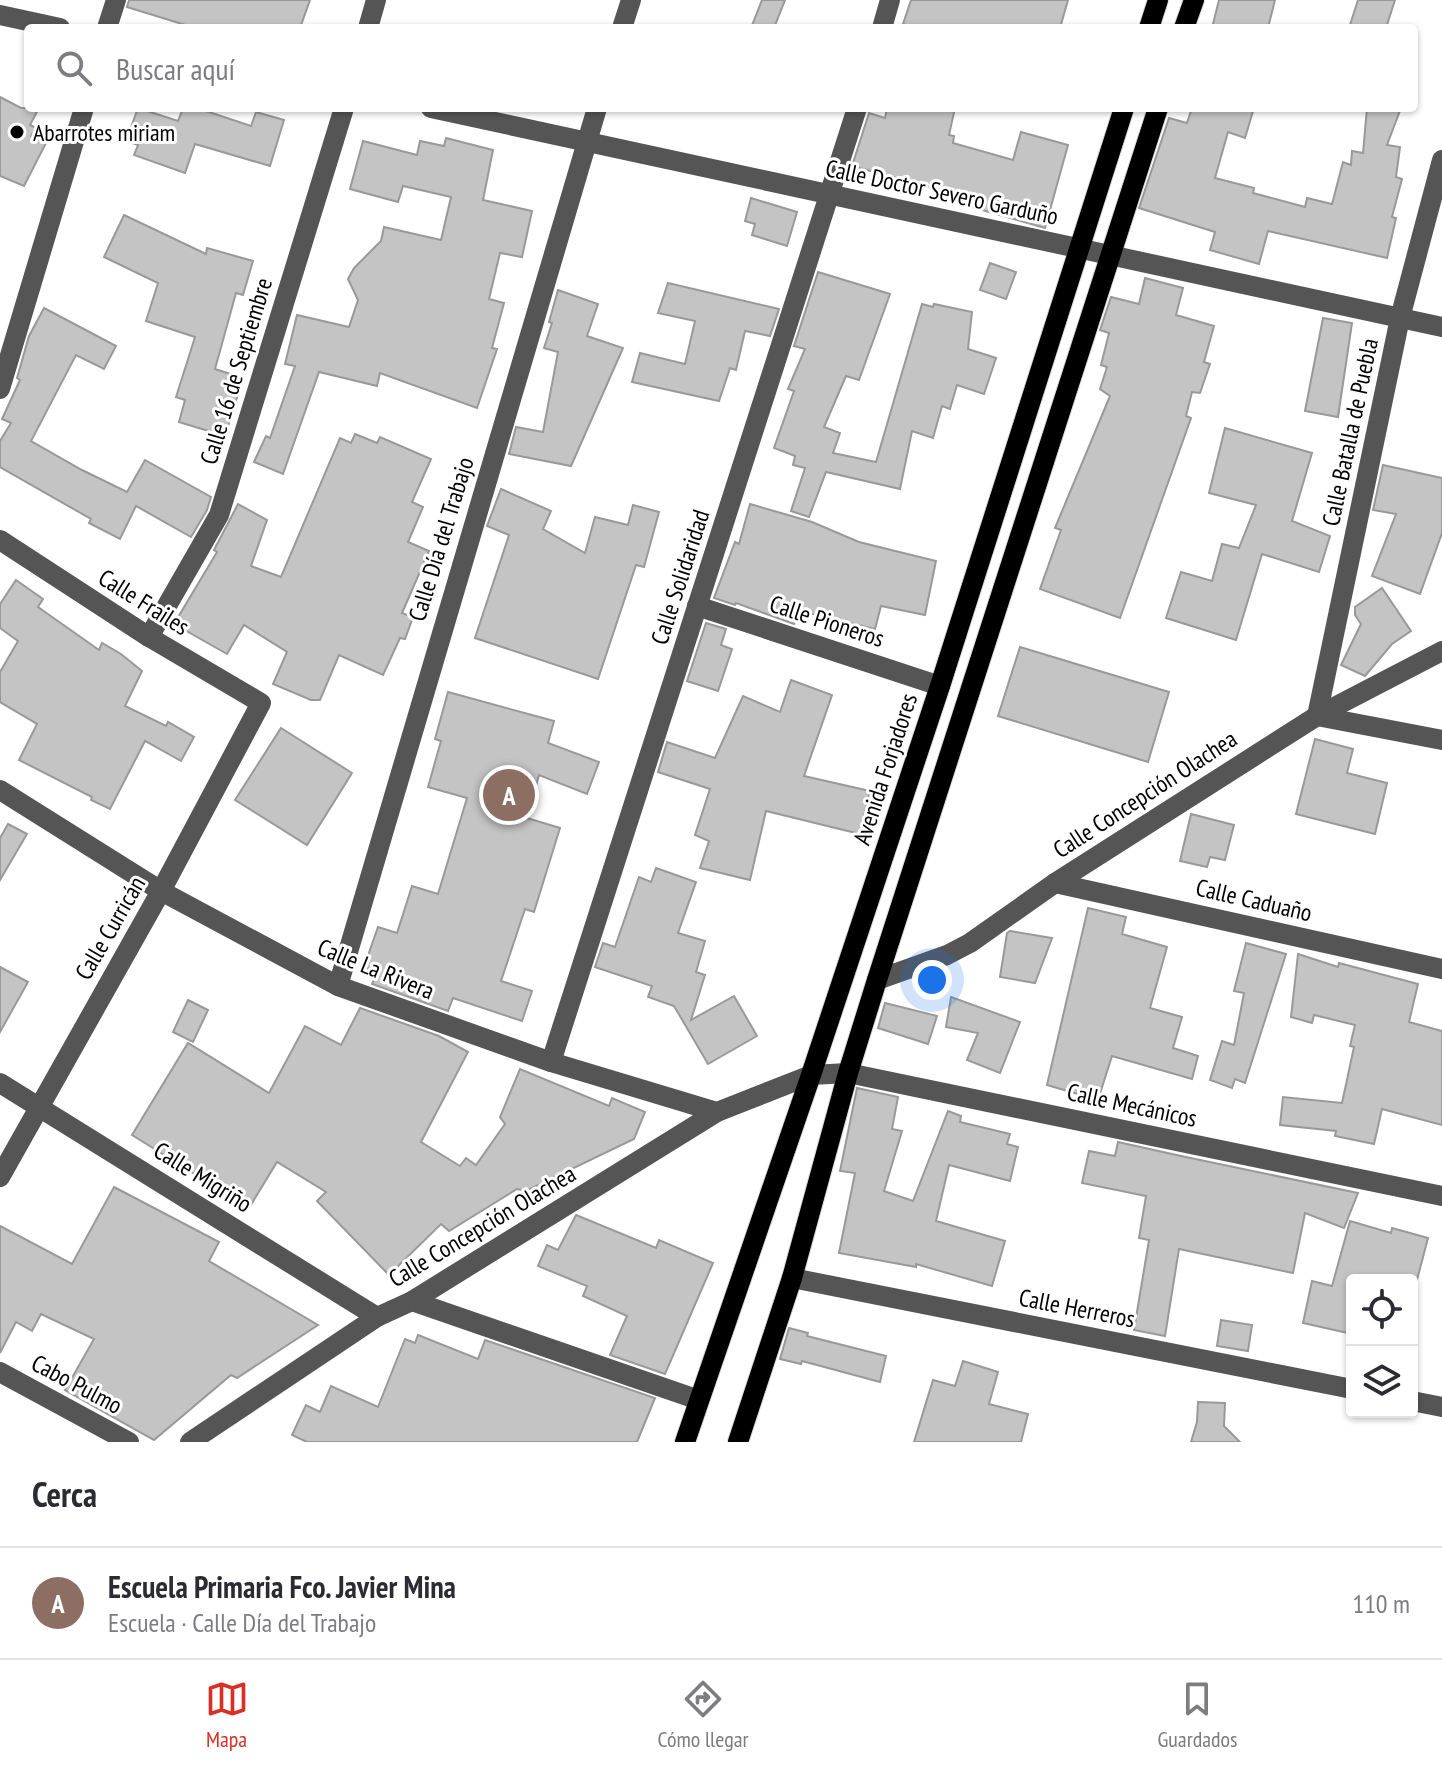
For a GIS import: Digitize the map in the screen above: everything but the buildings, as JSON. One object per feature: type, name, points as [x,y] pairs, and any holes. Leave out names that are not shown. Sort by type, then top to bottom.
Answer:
[{"type":"main road","points":[[1150,24],[1158,0]]},
{"type":"main road","points":[[1185,24],[1194,0]]},
{"type":"main road","name":"Avenida Forjadores","points":[[685,1442],[940,686],[1123,112]]},
{"type":"main road","points":[[738,1442],[792,1278],[877,980],[1157,112]]},
{"type":"street","points":[[108,24],[116,0]]},
{"type":"street","points":[[369,24],[376,0]]},
{"type":"street","points":[[623,24],[631,0]]},
{"type":"street","points":[[883,24],[890,0]]},
{"type":"street","points":[[0,15],[42,24]]},
{"type":"street","points":[[0,389],[83,112]]},
{"type":"street","name":"Calle 16 de Septiembre","points":[[149,637],[219,515],[343,112]]},
{"type":"street","name":"Calle Doctor Severo Garduño","points":[[449,112],[1442,327]]},
{"type":"street","name":"Calle Día del Trabajo","points":[[338,986],[596,112]]},
{"type":"street","name":"Calle Solidaridad","points":[[551,1062],[856,112]]},
{"type":"street","name":"Calle Batalla de Puebla","points":[[1317,716],[1400,318],[1442,160]]},
{"type":"street","name":"Calle Frailes","points":[[0,540],[149,637],[261,703]]},
{"type":"street","name":"Calle Pioneros","points":[[697,606],[940,686]]},
{"type":"street","name":"Calle Concepción Olachea","points":[[877,980],[947,955],[970,943],[1055,883],[1317,716],[1442,651]]},
{"type":"street","name":"Calle Curricán","points":[[0,1177],[161,891],[261,703]]},
{"type":"street","points":[[1317,716],[1442,740]]},
{"type":"street","name":"Calle La Rivera","points":[[0,790],[161,891],[338,986],[551,1062],[717,1112]]},
{"type":"street","name":"Calle Caduaño","points":[[1055,883],[1442,969]]},
{"type":"street","name":"Calle Mecánicos","points":[[811,1075],[848,1073],[1442,1196]]},
{"type":"street","name":"Calle Concepción Olachea","points":[[190,1442],[377,1317],[412,1301],[717,1112],[811,1075]]},
{"type":"street","name":"Calle Migriño","points":[[0,1083],[377,1317]]},
{"type":"street","name":"Calle Herreros","points":[[792,1278],[1346,1388]]},
{"type":"street","points":[[412,1301],[699,1400]]},
{"type":"street","name":"Cabo Pulmo","points":[[0,1372],[129,1442]]},
{"type":"street","points":[[1418,1402],[1442,1407]]},
{"type":"place","name":"Abarrotes miriam","points":[[17,132]]},
{"type":"place","name":"Escuela Primaria Fco. Javier Mina","points":[[509,795]]}]
